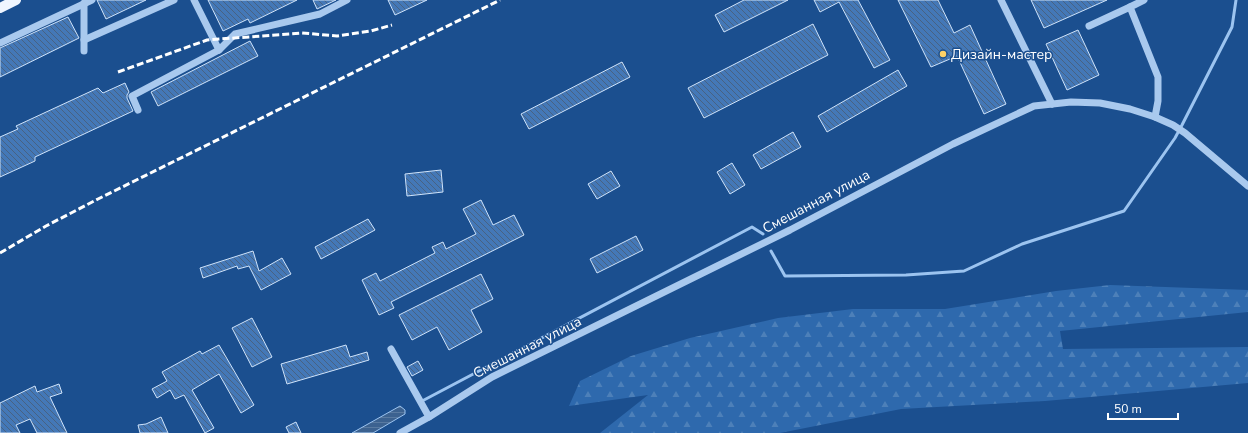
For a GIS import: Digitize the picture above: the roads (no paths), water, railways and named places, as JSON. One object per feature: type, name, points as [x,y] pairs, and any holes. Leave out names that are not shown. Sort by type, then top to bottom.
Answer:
[{"type":"main road","points":[[0,8],[16,0]]},
{"type":"street","points":[[84,40],[174,0]]},
{"type":"street","points":[[194,0],[219,50]]},
{"type":"street","points":[[138,110],[132,96],[219,50],[235,34],[320,14],[347,0]]},
{"type":"street","points":[[1001,0],[1052,104]]},
{"type":"street","points":[[1089,26],[1144,0]]},
{"type":"street","points":[[84,51],[88,2]]},
{"type":"street","points":[[0,43],[88,2]]},
{"type":"street","points":[[1130,7],[1158,77],[1158,101],[1155,118]]},
{"type":"street","name":"Смешанная улица","points":[[400,433],[429,417],[492,377],[790,230],[953,144],[1034,106],[1071,102],[1100,103],[1130,109],[1155,118],[1173,125],[1186,134],[1248,186]]},
{"type":"street","points":[[391,349],[429,417]]},
{"type":"waterway","points":[[771,251],[785,276],[906,275],[964,271],[1022,244],[1124,211],[1175,138],[1182,125],[1232,27],[1236,0]]},
{"type":"waterway","points":[[424,400],[752,227],[763,234]]},
{"type":"railway","points":[[0,253],[46,226],[98,199],[500,0]]},
{"type":"railway","points":[[118,72],[207,40],[302,33],[337,36],[371,31],[392,25]]},
{"type":"place","name":"Дизайн-мастер","points":[[943,54]]}]
